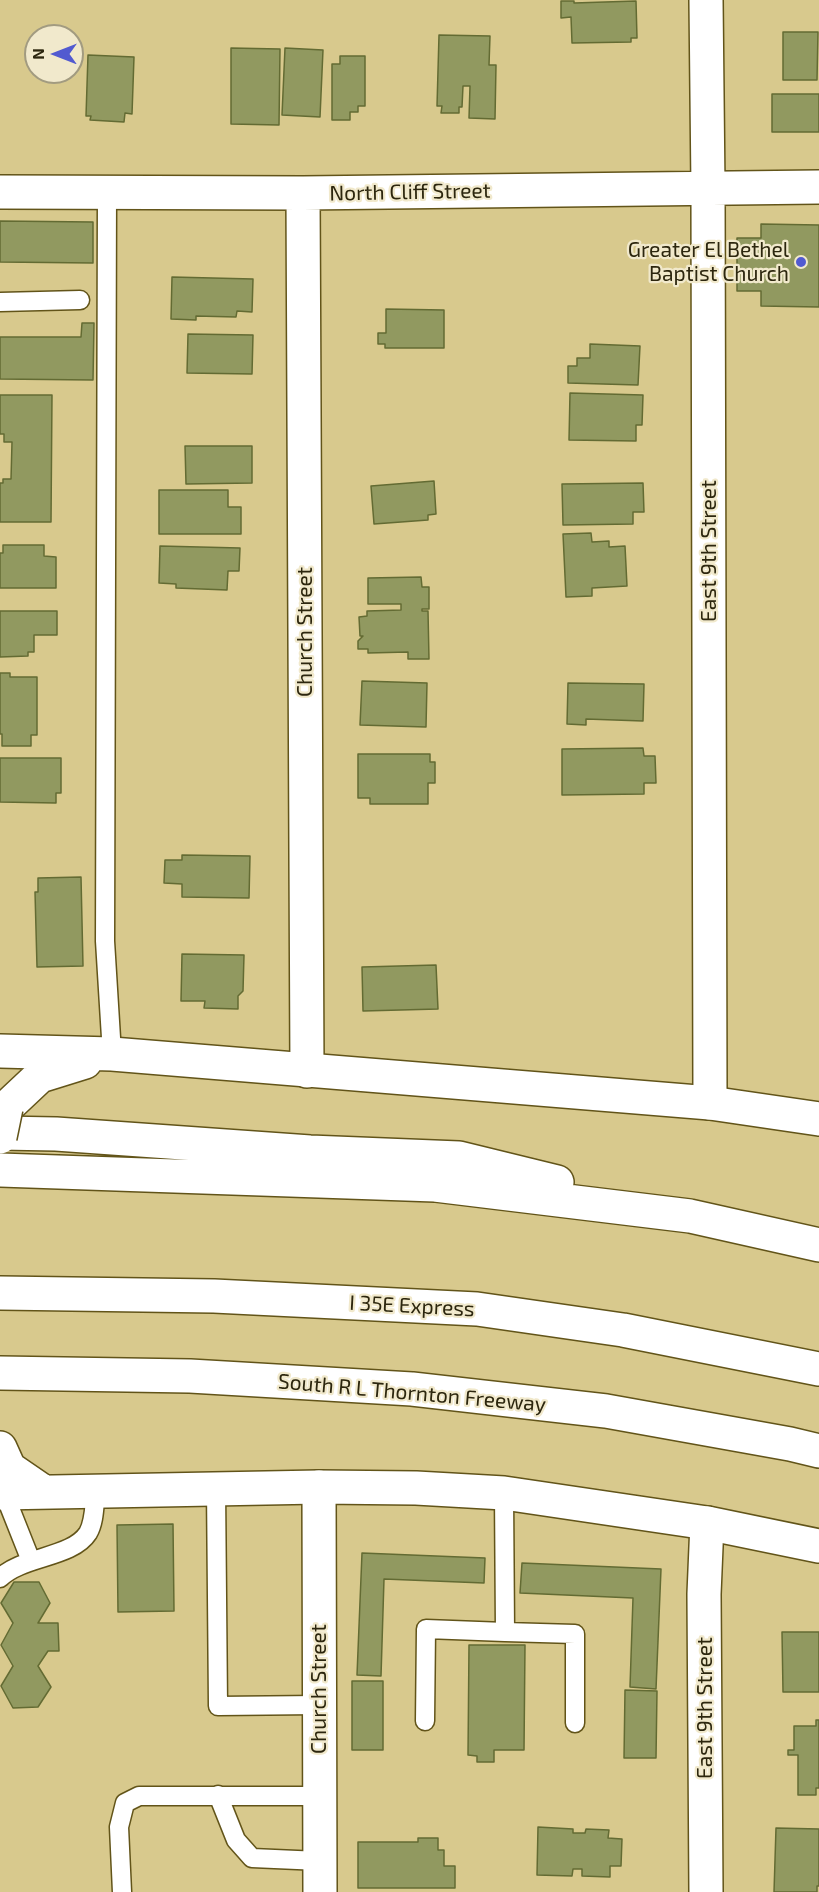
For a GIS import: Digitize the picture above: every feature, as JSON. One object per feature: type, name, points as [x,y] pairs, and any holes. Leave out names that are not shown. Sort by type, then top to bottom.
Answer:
[{"type":"main road","name":"East 9th Street","points":[[706,0],[710,1103]]},
{"type":"main road","name":"North Cliff Street","points":[[0,192],[303,193],[819,187]]},
{"type":"main road","name":"Church Street","points":[[303,193],[307,1071]]},
{"type":"main road","points":[[0,1051],[112,1054],[710,1103],[819,1119]]},
{"type":"main road","points":[[112,1054],[40,1076],[2,1126],[56,1134],[310,1152],[459,1158],[690,1216],[819,1245]]},
{"type":"main road","points":[[0,1170],[435,1185],[690,1216]]},
{"type":"main road","name":"I 35E Express","points":[[0,1293],[214,1296],[477,1309],[622,1330],[819,1369]]},
{"type":"main road","name":"South R L Thornton Freeway","points":[[0,1373],[190,1376],[412,1389],[606,1411],[809,1451]]},
{"type":"main road","points":[[0,1448],[9,1468],[44,1492]]},
{"type":"main road","name":"Church Street","points":[[319,1487],[320,1876]]},
{"type":"main road","points":[[2,1493],[319,1487],[416,1488],[504,1493],[707,1524],[819,1546]]},
{"type":"main road","name":"East 9th Street","points":[[705,1892],[704,1594],[707,1524]]},
{"type":"lane","points":[[107,191],[105,941],[112,1054]]},
{"type":"lane","points":[[0,302],[80,300]]},
{"type":"lane","points":[[216,1488],[218,1706],[318,1705]]},
{"type":"lane","points":[[0,1578],[5,1573],[31,1561],[59,1554],[87,1534],[92,1522],[96,1491]]},
{"type":"lane","points":[[2,1493],[31,1561]]},
{"type":"lane","points":[[504,1493],[505,1632]]},
{"type":"lane","points":[[425,1721],[426,1629],[576,1634],[575,1723]]},
{"type":"lane","points":[[218,1795],[236,1840],[252,1858],[320,1876]]},
{"type":"lane","points":[[122,1892],[119,1827],[125,1803],[139,1796],[320,1796]]},
{"type":"building","points":[[561,1],[574,1],[574,3],[636,1],[637,38],[631,38],[631,42],[572,43],[571,17],[561,18]]},
{"type":"building","points":[[783,32],[818,32],[817,80],[783,80]]},
{"type":"building","points":[[439,35],[490,36],[489,65],[496,65],[495,119],[469,118],[470,86],[463,86],[462,107],[459,107],[459,113],[441,113],[442,106],[437,106]]},
{"type":"building","points":[[231,48],[280,49],[279,125],[231,124]]},
{"type":"building","points":[[285,48],[323,50],[320,117],[282,115]]},
{"type":"building","points":[[88,55],[134,57],[132,114],[125,113],[124,122],[90,120],[91,116],[86,116]]},
{"type":"building","points":[[340,56],[365,56],[365,106],[358,106],[358,112],[350,112],[350,120],[332,120],[332,64],[340,64]]},
{"type":"building","points":[[772,94],[819,94],[819,132],[772,132]]},
{"type":"building","points":[[0,221],[93,222],[93,263],[0,262]]},
{"type":"building","points":[[761,224],[819,225],[819,307],[761,306],[761,291],[737,291],[737,238],[761,238]]},
{"type":"building","points":[[172,277],[253,279],[252,312],[237,311],[236,317],[196,316],[196,320],[171,319]]},
{"type":"building","points":[[386,309],[444,310],[444,348],[385,348],[385,344],[378,344],[378,333],[386,333]]},
{"type":"building","points":[[82,323],[94,323],[93,380],[0,379],[0,337],[81,337]]},
{"type":"building","points":[[188,334],[253,335],[252,374],[187,373]]},
{"type":"building","points":[[590,344],[640,346],[638,385],[568,383],[568,366],[577,366],[577,358],[590,358]]},
{"type":"building","points":[[570,393],[643,395],[642,425],[636,425],[636,441],[569,440]]},
{"type":"building","points":[[0,395],[52,395],[51,522],[0,522],[0,483],[3,483],[3,479],[11,479],[12,442],[4,442],[4,434],[0,434]]},
{"type":"building","points":[[185,446],[252,446],[252,483],[186,484]]},
{"type":"building","points":[[434,481],[436,514],[428,515],[428,520],[374,524],[371,486]]},
{"type":"building","points":[[643,483],[644,512],[633,512],[633,524],[563,525],[562,484]]},
{"type":"building","points":[[159,490],[228,490],[228,507],[241,507],[241,534],[159,534]]},
{"type":"building","points":[[591,533],[592,542],[609,541],[609,547],[625,546],[627,586],[592,588],[592,596],[566,597],[563,534]]},
{"type":"building","points":[[3,545],[44,545],[44,556],[56,557],[56,588],[0,588],[0,553],[3,553]]},
{"type":"building","points":[[160,546],[240,548],[239,571],[228,571],[227,590],[176,588],[176,584],[159,583]]},
{"type":"building","points":[[421,577],[422,587],[429,587],[429,609],[422,609],[422,611],[428,611],[429,659],[408,659],[408,652],[368,653],[368,649],[358,649],[358,641],[363,636],[360,636],[359,617],[367,616],[367,611],[401,610],[401,604],[368,604],[368,578]]},
{"type":"building","points":[[0,611],[57,611],[57,635],[34,635],[34,652],[28,652],[28,656],[0,657]]},
{"type":"building","points":[[0,673],[10,673],[10,677],[37,677],[37,735],[31,735],[31,746],[2,746]]},
{"type":"building","points":[[362,681],[427,683],[426,727],[360,725]]},
{"type":"building","points":[[568,683],[644,684],[643,721],[586,719],[586,725],[567,724]]},
{"type":"building","points":[[643,748],[644,756],[655,756],[656,783],[644,783],[644,794],[562,795],[562,749]]},
{"type":"building","points":[[358,754],[430,754],[430,762],[435,762],[435,783],[428,783],[428,804],[370,804],[370,798],[358,798]]},
{"type":"building","points":[[0,758],[61,758],[61,793],[56,793],[56,803],[0,802]]},
{"type":"building","points":[[182,855],[250,856],[249,898],[182,897],[182,884],[164,883],[165,860],[182,860]]},
{"type":"building","points":[[81,877],[83,966],[37,967],[35,892],[38,892],[38,878]]},
{"type":"building","points":[[182,954],[244,955],[243,991],[238,996],[238,1009],[204,1008],[205,1001],[181,1001]]},
{"type":"building","points":[[436,965],[438,1009],[363,1011],[362,967]]},
{"type":"building","points":[[173,1524],[174,1611],[118,1612],[117,1525]]},
{"type":"building","points":[[362,1553],[485,1558],[484,1583],[384,1579],[381,1676],[357,1675]]},
{"type":"building","points":[[522,1563],[661,1569],[656,1689],[630,1687],[633,1598],[520,1593]]},
{"type":"building","points":[[14,1582],[39,1582],[50,1603],[38,1623],[58,1623],[59,1651],[48,1651],[38,1666],[51,1687],[38,1707],[13,1708],[1,1686],[13,1666],[1,1645],[13,1623],[1,1603]]},
{"type":"building","points":[[782,1632],[819,1632],[819,1692],[783,1692]]},
{"type":"building","points":[[469,1645],[525,1645],[524,1750],[494,1750],[494,1762],[477,1762],[477,1756],[468,1755]]},
{"type":"building","points":[[352,1681],[383,1681],[383,1750],[352,1750]]},
{"type":"building","points":[[625,1690],[657,1691],[656,1758],[624,1758]]},
{"type":"building","points":[[816,1720],[819,1720],[819,1788],[816,1788],[816,1795],[798,1795],[798,1755],[788,1755],[788,1750],[794,1750],[794,1726],[816,1726]]},
{"type":"building","points":[[538,1827],[573,1829],[573,1833],[585,1833],[586,1829],[609,1830],[608,1838],[622,1839],[621,1866],[610,1866],[610,1877],[582,1876],[582,1869],[573,1869],[572,1876],[537,1875]]},
{"type":"building","points":[[776,1828],[819,1829],[819,1886],[817,1886],[817,1892],[774,1892]]},
{"type":"building","points":[[418,1838],[438,1838],[438,1850],[444,1850],[444,1866],[455,1866],[455,1888],[358,1888],[358,1842],[418,1842]]},
{"type":"place","name":"Greater El Bethel Baptist Church","points":[[801,262]]}]
